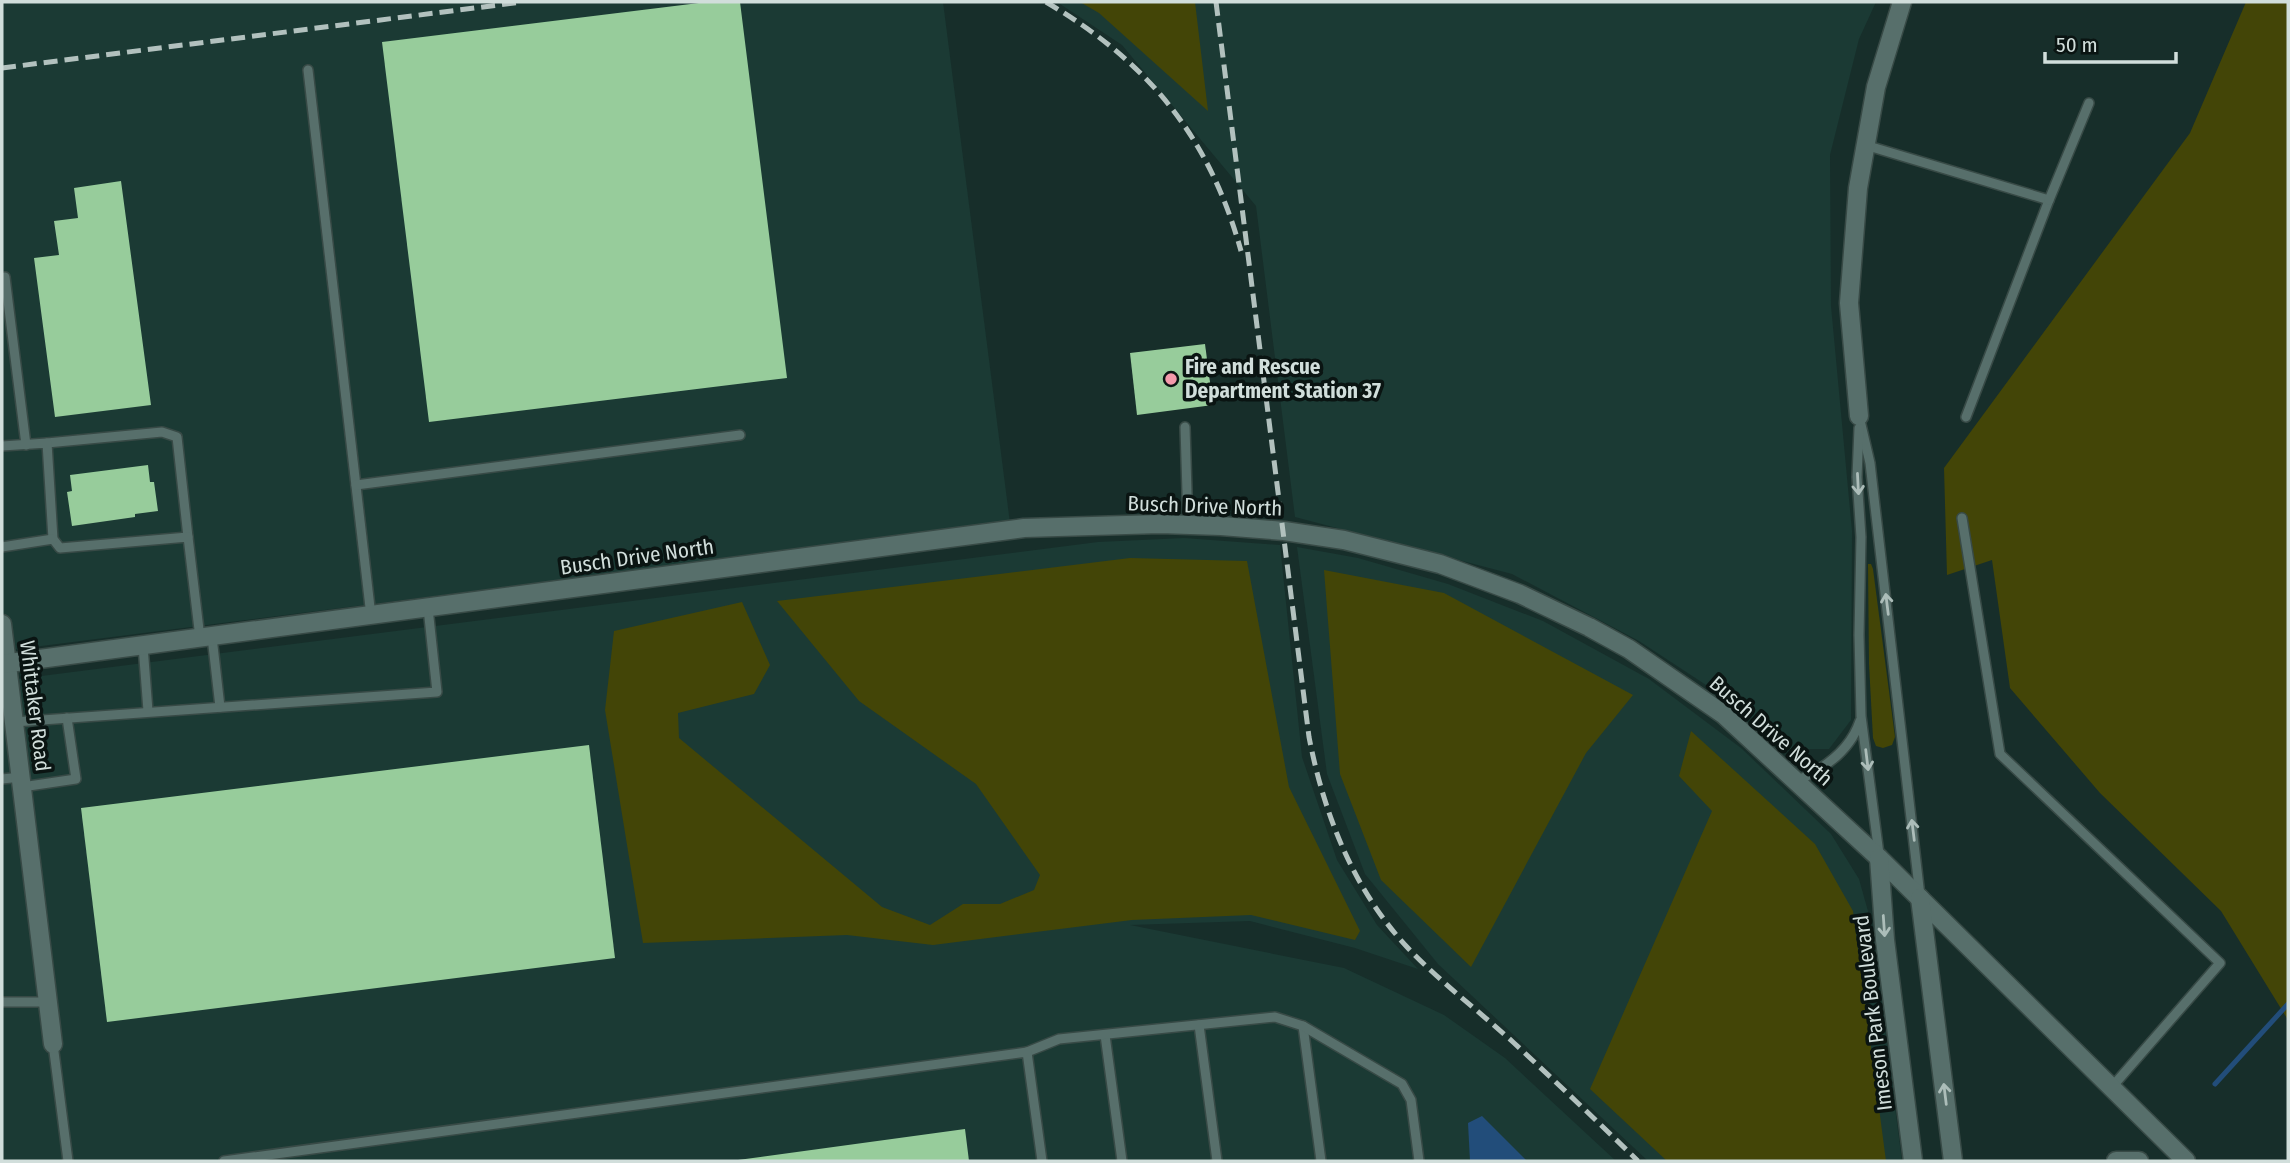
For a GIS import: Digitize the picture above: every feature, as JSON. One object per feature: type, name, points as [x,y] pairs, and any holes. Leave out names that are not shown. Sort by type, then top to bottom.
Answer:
[{"type":"street","points":[[1859,416],[1849,303],[1858,188],[1876,87],[1902,2]]},
{"type":"street","name":"Busch Drive North","points":[[4,663],[1024,528],[1188,525],[1284,531],[1344,540],[1440,564],[1520,594],[1629,649],[1723,714],[1880,858],[2186,1161]]},
{"type":"street","name":"Whittaker Road","points":[[2,624],[4,663],[14,722],[53,1044]]},
{"type":"street","name":"Imeson Park Boulevard","points":[[1880,858],[1885,940],[1913,1161]]},
{"type":"street","points":[[1920,898],[1953,1161]]},
{"type":"street","points":[[2116,1161],[2139,1161]]},
{"type":"lane","points":[[308,70],[371,616]]},
{"type":"lane","points":[[1966,417],[2089,103]]},
{"type":"lane","points":[[1865,145],[2049,200]]},
{"type":"lane","points":[[5,277],[26,445]]},
{"type":"lane","points":[[1859,416],[1857,477],[1861,537],[1861,716],[1880,858]]},
{"type":"lane","points":[[1859,416],[1870,463],[1920,898]]},
{"type":"lane","points":[[1185,427],[1188,525]]},
{"type":"lane","points":[[2,446],[162,432],[177,437],[188,537],[220,707]]},
{"type":"lane","points":[[356,485],[740,435]]},
{"type":"lane","points":[[47,443],[53,539],[60,548],[188,537]]},
{"type":"lane","points":[[1962,518],[2000,754],[2220,963],[2112,1087]]},
{"type":"lane","points":[[2,547],[53,539]]},
{"type":"lane","points":[[14,722],[437,692],[428,608]]},
{"type":"lane","points":[[143,646],[148,711]]},
{"type":"lane","points":[[1796,781],[1818,771],[1839,754],[1855,737],[1861,716]]},
{"type":"lane","points":[[2,779],[21,782],[76,779],[67,718]]},
{"type":"lane","points":[[2,1002],[48,1002]]},
{"type":"lane","points":[[224,1161],[1027,1052],[1059,1039],[1275,1017],[1303,1026],[1402,1084],[1411,1100],[1419,1161]]},
{"type":"lane","points":[[1199,1025],[1217,1161]]},
{"type":"lane","points":[[1303,1026],[1321,1161]]},
{"type":"lane","points":[[1105,1035],[1122,1161]]},
{"type":"lane","points":[[53,1044],[68,1161]]},
{"type":"lane","points":[[1027,1052],[1042,1161]]},
{"type":"shaded area","points":[[2,2],[943,2],[1010,523],[2,651]]},
{"type":"shaded area","points":[[1057,2],[1876,2],[1859,39],[1830,155],[1831,306],[1852,531],[1851,720],[1829,749],[1789,749],[1738,706],[1639,641],[1512,574],[1295,517],[1256,206],[1122,45]]},
{"type":"shaded area","points":[[1080,2],[1195,2],[1208,111],[1099,13]]},
{"type":"shaded area","points":[[2246,2],[2288,2],[2288,1020],[2221,911],[2100,793],[2010,688],[1992,560],[1947,575],[1944,468],[2190,133]]},
{"type":"shaded area","points":[[1184,538],[1280,545],[1302,757],[1337,860],[1377,925],[1418,969],[1355,948],[1250,921],[1130,925],[1344,968],[1444,1015],[1505,1058],[1616,1161],[2,1161],[2,681],[1098,542]]},
{"type":"shaded area","points":[[1297,547],[1358,558],[1448,584],[1543,621],[1649,679],[1741,748],[1831,834],[1859,879],[1871,922],[1902,1161],[1648,1161],[1438,964],[1365,874],[1327,774]]},
{"type":"shaded area","points":[[1130,558],[1247,561],[1289,787],[1360,931],[1355,940],[1251,915],[1132,920],[933,945],[847,935],[643,943],[605,710],[614,631],[742,602],[770,665],[754,694],[678,713],[679,738],[882,907],[930,925],[963,904],[1000,904],[1034,890],[1040,875],[976,784],[859,701],[777,601]]},
{"type":"shaded area","points":[[1868,564],[1871,564],[1873,569],[1895,737],[1892,745],[1883,748],[1876,746],[1873,738]]},
{"type":"shaded area","points":[[1324,570],[1444,593],[1633,695],[1586,753],[1471,967],[1381,880],[1340,774]]},
{"type":"shaded area","points":[[1691,731],[1815,844],[1853,911],[1886,1161],[1667,1161],[1590,1089],[1712,811],[1679,776]]},
{"type":"water","points":[[1482,1116],[1527,1161],[1470,1161],[1468,1123]]},
{"type":"building","points":[[707,2],[740,2],[787,378],[429,422],[382,42]]},
{"type":"building","points":[[121,181],[151,405],[55,417],[34,258],[59,255],[54,221],[78,218],[74,188]]},
{"type":"building","name":"Fire and Rescue Department Station 37","points":[[1205,344],[1213,405],[1137,415],[1130,353]]},
{"type":"building","points":[[148,465],[150,482],[154,482],[158,511],[72,526],[67,492],[72,491],[70,475]]},
{"type":"building","points":[[589,745],[615,958],[107,1022],[81,808]]},
{"type":"building","points":[[965,1129],[969,1161],[738,1160]]},
{"type":"waterway","points":[[2215,1084],[2288,1004]]},
{"type":"railway","points":[[2,68],[522,2]]},
{"type":"railway","points":[[1046,2],[1115,50],[1170,106],[1192,137],[1211,172],[1228,210],[1241,251]]},
{"type":"railway","points":[[1216,2],[1309,737],[1332,822],[1371,901],[1407,947],[1514,1043],[1638,1161]]},
{"type":"place","name":"Fire and Rescue Department Station 37","points":[[1171,379]]}]
